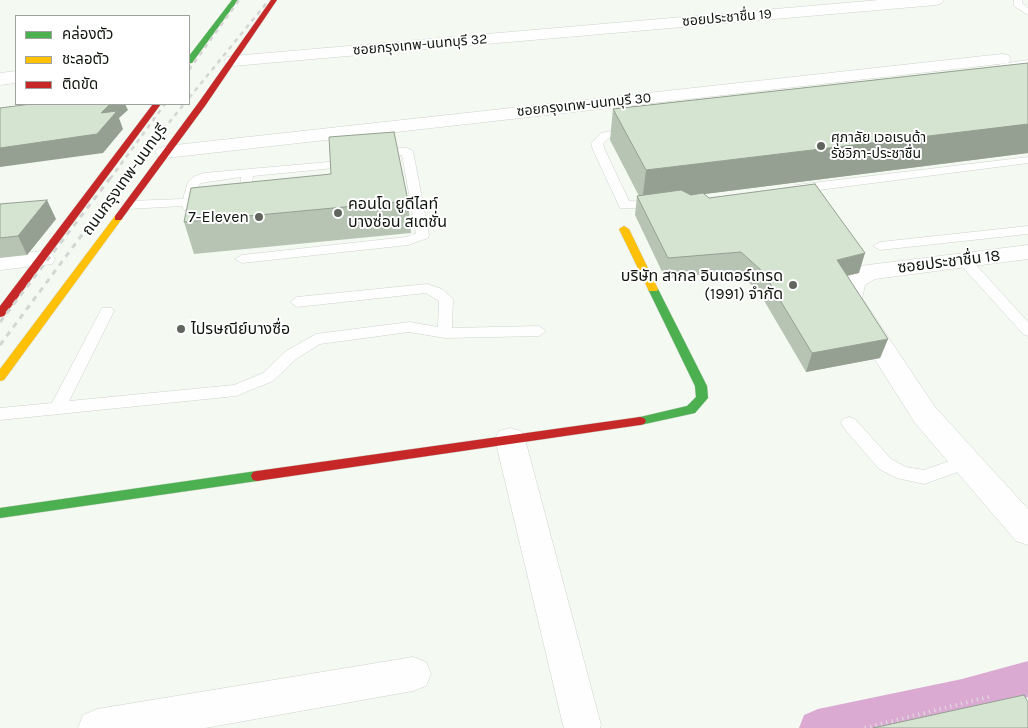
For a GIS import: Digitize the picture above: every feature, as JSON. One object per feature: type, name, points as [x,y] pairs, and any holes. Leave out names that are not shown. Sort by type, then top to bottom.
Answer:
[{"type":"main road","points":[[190,59],[235,0]]},
{"type":"main road","name":"ถนนกรุงเทพ-นนทบุรี","points":[[0,377],[128,205],[151,152],[232,61],[274,0]]},
{"type":"main road","name":"ถนนกรุงเทพ-นนทบุรี","points":[[0,313],[43,259],[156,105]]},
{"type":"main road","points":[[121,152],[151,152]]},
{"type":"main road","points":[[0,513],[657,419],[691,410],[702,398],[701,386],[624,228]]},
{"type":"street","name":"ซอยประชาชื่น 19","points":[[607,29],[936,0]]},
{"type":"street","name":"ซอยกรุงเทพ-นนทบุรี 32","points":[[232,61],[607,29]]},
{"type":"street","name":"ซอยกรุงเทพ-นนทบุรี 30","points":[[151,152],[1002,59]]},
{"type":"street","points":[[0,79],[15,77]]},
{"type":"street","name":"ซอยประชาชื่น 18","points":[[966,462],[925,415],[849,298],[852,281],[869,272],[964,260],[1026,238]]},
{"type":"street","points":[[0,262],[43,259]]},
{"type":"street","points":[[510,439],[582,725]]},
{"type":"street","points":[[966,462],[1028,530]]},
{"type":"street","points":[[97,728],[413,674]]},
{"type":"lane","points":[[1018,0],[1017,4],[1028,12]]},
{"type":"lane","points":[[1002,82],[995,73],[998,68],[1028,63]]},
{"type":"lane","points":[[639,130],[604,135],[597,143],[599,150],[624,205],[642,207],[669,205]]},
{"type":"lane","points":[[194,217],[187,215],[192,185],[197,180],[248,173],[350,164],[352,156],[407,151],[423,235],[408,241],[242,259]]},
{"type":"lane","points":[[786,190],[1028,160]]},
{"type":"lane","points":[[239,213],[243,209],[248,173]]},
{"type":"lane","points":[[128,205],[189,202]]},
{"type":"lane","points":[[880,246],[1026,238]]},
{"type":"lane","points":[[964,260],[1028,331]]},
{"type":"lane","points":[[297,302],[427,288],[437,292],[446,299],[445,333]]},
{"type":"lane","points":[[58,407],[107,311]]},
{"type":"lane","points":[[0,414],[236,390],[268,377],[291,355],[316,339],[410,326],[445,333],[539,331]]},
{"type":"lane","points":[[849,423],[885,464],[903,473],[924,477],[966,462]]},
{"type":"path","points":[[866,728],[992,696]]},
{"type":"building","points":[[1028,63],[1028,124],[646,170],[613,109]]},
{"type":"building","points":[[23,105],[109,105],[101,113],[117,111],[97,134],[0,148],[0,108]]},
{"type":"building","points":[[394,132],[408,201],[184,222],[191,188],[331,174],[329,137]]},
{"type":"building","name":"บริษัท สากล อินเตอร์เทรด (1991) จำกัด","points":[[815,184],[865,253],[837,260],[888,339],[812,353],[763,272],[741,252],[668,258],[637,196],[681,190],[691,195],[703,193],[709,198]]},
{"type":"building","points":[[47,200],[18,236],[0,238],[0,204]]},
{"type":"building","points":[[1024,695],[1028,702],[1028,728],[873,728]]},
{"type":"waterway","points":[[818,728],[962,697],[1028,679]]},
{"type":"railway","points":[[190,69],[239,0]]},
{"type":"railway","points":[[190,97],[269,0]]},
{"type":"railway","points":[[110,179],[164,105]]},
{"type":"railway","points":[[124,179],[183,105]]},
{"type":"railway","points":[[0,322],[111,177]]},
{"type":"railway","points":[[0,345],[125,177]]},
{"type":"traffic: fast","points":[[190,60],[235,0]]},
{"type":"traffic: fast","points":[[640,421],[691,410],[702,398],[701,386],[653,289]]},
{"type":"traffic: fast","points":[[0,513],[257,476]]},
{"type":"traffic: slow","points":[[0,377],[118,218]]},
{"type":"traffic: slow","points":[[624,229],[653,289]]},
{"type":"traffic: jam","points":[[118,218],[202,104],[274,0]]},
{"type":"traffic: jam","points":[[0,313],[156,105]]},
{"type":"traffic: jam","points":[[257,476],[640,421]]},
{"type":"place","name":"ศุภาลัย เวอเรนด้า รัชวิภา-ประชาชื่น","points":[[821,146]]},
{"type":"place","name":"คอนโด ยูดีไลท์ บางซ่อน สเตชั่น","points":[[338,213]]},
{"type":"place","name":"7-Eleven","points":[[259,217]]},
{"type":"place","name":"บริษัท สากล อินเตอร์เทรด (1991) จำกัด","points":[[793,285]]},
{"type":"place","name":"ไปรษณีย์บางซื่อ","points":[[181,329]]}]
